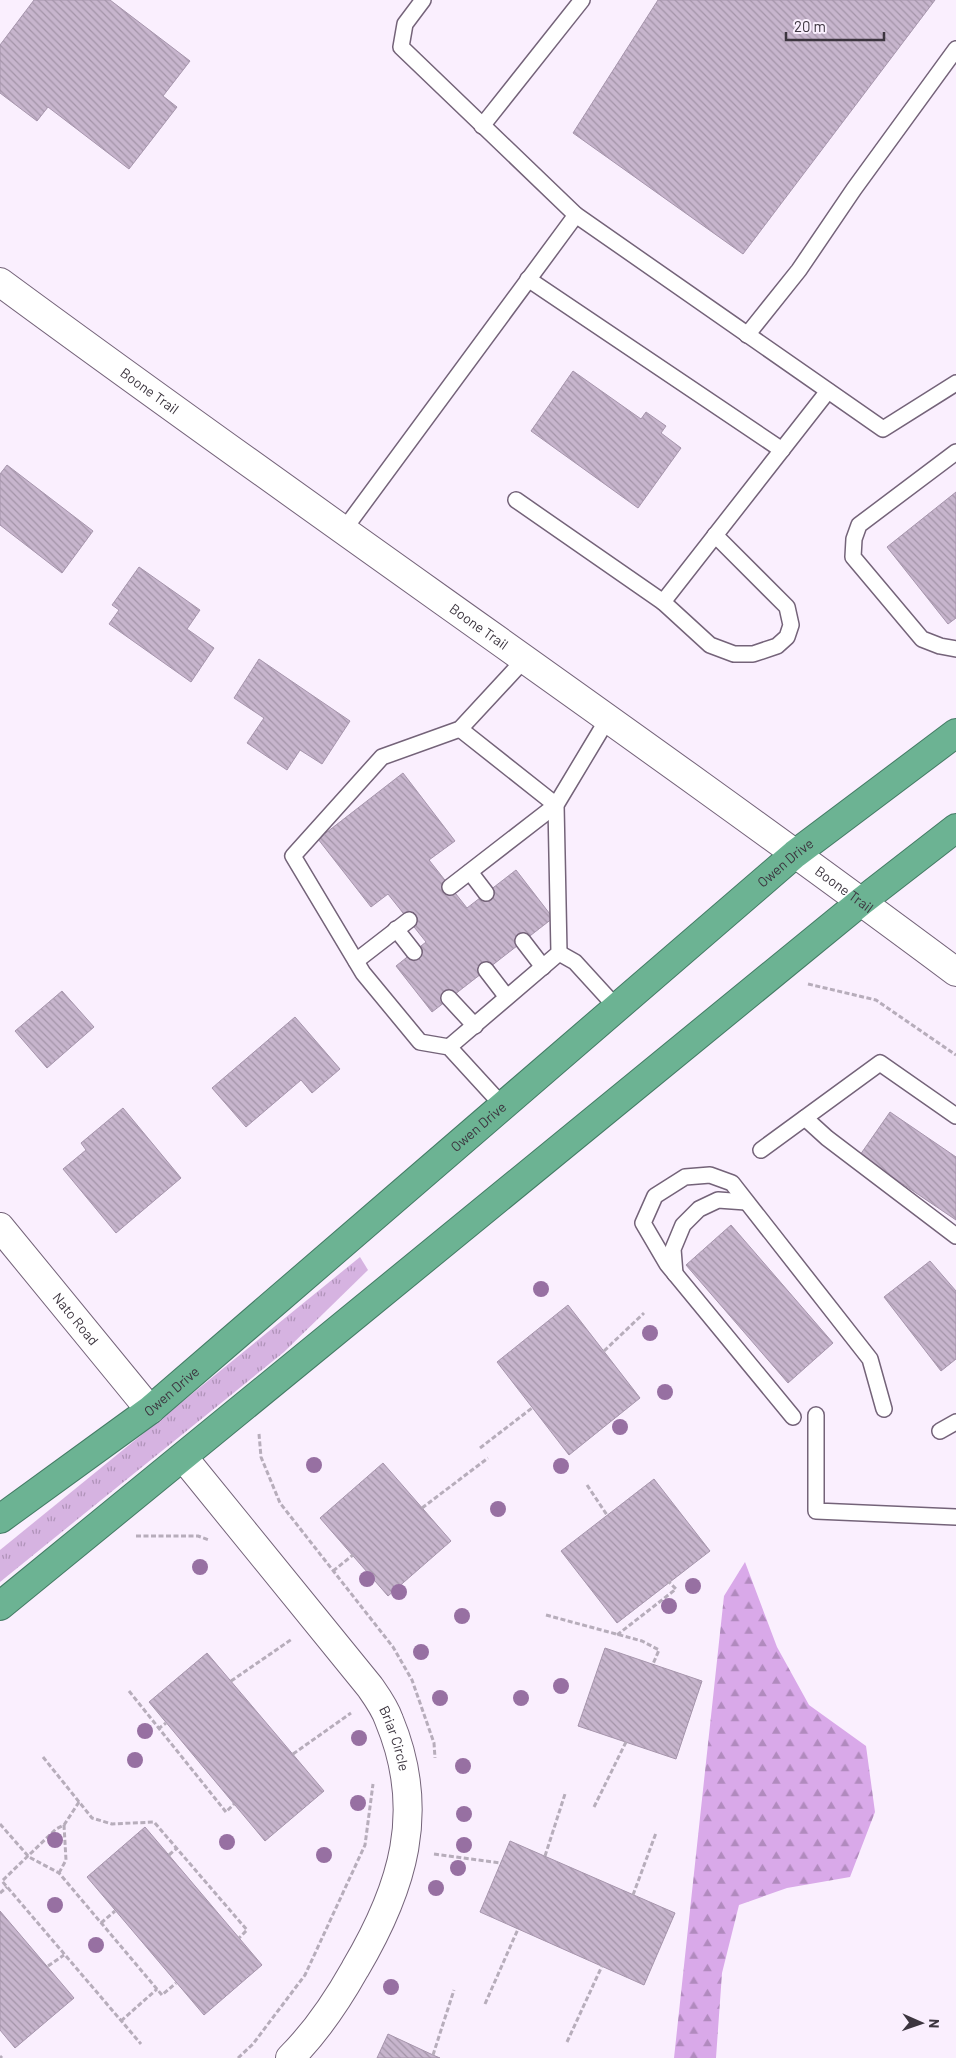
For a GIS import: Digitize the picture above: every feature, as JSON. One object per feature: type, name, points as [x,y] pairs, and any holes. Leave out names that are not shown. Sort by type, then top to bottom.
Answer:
[{"type":"highway","name":"Owen Drive","points":[[0,1519],[150,1410],[795,854],[956,733]]},
{"type":"highway","points":[[0,1606],[862,901],[956,828]]},
{"type":"street","name":"Boone Trail","points":[[0,282],[343,531],[777,839],[956,972]]},
{"type":"street","name":"Nato Road","points":[[0,1227],[150,1410]]},
{"type":"street","name":"Briar Circle","points":[[183,1457],[370,1686],[389,1718],[403,1761],[408,1798],[407,1843],[396,1886],[372,1941],[338,1999],[302,2046],[290,2058]]},
{"type":"lane","points":[[423,0],[405,24],[401,47],[576,214],[883,429],[956,383]]},
{"type":"lane","points":[[482,126],[582,0]]},
{"type":"lane","points":[[747,334],[799,270],[854,189],[956,50]]},
{"type":"lane","points":[[343,531],[576,214]]},
{"type":"lane","points":[[528,279],[782,450]]},
{"type":"lane","points":[[663,602],[828,391]]},
{"type":"lane","points":[[956,452],[859,524],[854,539],[853,557],[922,639],[940,646],[956,649]]},
{"type":"lane","points":[[516,500],[663,602],[710,645],[734,654],[753,654],[777,646],[787,637],[792,619],[787,607],[715,535]]},
{"type":"lane","points":[[503,1106],[449,1047],[420,1042],[356,961],[293,856],[382,757],[460,729],[524,660]]},
{"type":"lane","points":[[450,887],[556,805],[607,720]]},
{"type":"lane","points":[[460,729],[556,805]]},
{"type":"lane","points":[[449,1047],[475,1026],[506,996],[543,968],[559,953],[556,805]]},
{"type":"lane","points":[[470,872],[486,894]]},
{"type":"lane","points":[[356,961],[409,920]]},
{"type":"lane","points":[[396,929],[414,952]]},
{"type":"lane","points":[[523,941],[543,968]]},
{"type":"lane","points":[[559,953],[575,962],[617,1008]]},
{"type":"lane","points":[[486,970],[506,996]]},
{"type":"lane","points":[[450,998],[475,1026]]},
{"type":"lane","points":[[761,1150],[880,1063],[956,1116]]},
{"type":"lane","points":[[805,1118],[827,1138],[956,1236]]},
{"type":"lane","points":[[793,1417],[675,1274],[643,1223],[655,1196],[685,1177],[710,1175],[732,1183],[870,1359],[884,1409]]},
{"type":"lane","points":[[675,1274],[673,1249],[683,1225],[699,1209],[718,1200],[746,1202]]},
{"type":"lane","points":[[816,1415],[816,1511],[956,1517]]},
{"type":"lane","points":[[940,1431],[956,1422]]},
{"type":"path","points":[[802,983],[876,1000],[956,1055]]},
{"type":"path","points":[[604,1351],[644,1313]]},
{"type":"path","points":[[480,1448],[532,1408]]},
{"type":"path","points":[[422,1508],[488,1458]]},
{"type":"path","points":[[587,1485],[607,1515]]},
{"type":"path","points":[[135,1536],[198,1536],[216,1542]]},
{"type":"path","points":[[333,1571],[353,1555]]},
{"type":"path","points":[[617,1635],[676,1589],[669,1582]]},
{"type":"path","points":[[546,1615],[642,1641],[659,1650],[654,1664]]},
{"type":"path","points":[[232,1681],[299,1634]]},
{"type":"path","points":[[129,1691],[226,1812],[234,1804]]},
{"type":"path","points":[[292,1754],[356,1710]]},
{"type":"path","points":[[158,1729],[166,1723]]},
{"type":"path","points":[[594,1807],[626,1742]]},
{"type":"path","points":[[43,1757],[92,1818],[112,1824],[154,1822],[247,1930],[239,1938]]},
{"type":"path","points":[[238,2058],[253,2044],[306,1975],[365,1845],[374,1778]]},
{"type":"path","points":[[544,1856],[565,1794]]},
{"type":"path","points":[[79,1802],[64,1825],[56,1829],[2,1881],[140,2044]]},
{"type":"path","points":[[0,1824],[29,1857],[59,1873],[162,1996],[176,1983]]},
{"type":"path","points":[[59,1873],[66,1860],[64,1825]]},
{"type":"path","points":[[633,1895],[656,1833]]},
{"type":"path","points":[[169,1855],[177,1848]]},
{"type":"path","points":[[428,1853],[501,1863]]},
{"type":"path","points":[[0,1893],[7,1887]]},
{"type":"path","points":[[101,1923],[115,1911]]},
{"type":"path","points":[[485,2004],[518,1929]]},
{"type":"path","points":[[48,1966],[64,1955]]},
{"type":"path","points":[[567,2042],[602,1966]]},
{"type":"path","points":[[121,2021],[157,1989]]},
{"type":"path","points":[[433,2055],[454,1990]]},
{"type":"green space","points":[[360,1257],[368,1270],[284,1352],[0,1582],[0,1550]]},
{"type":"green space","points":[[745,1562],[777,1647],[809,1705],[866,1746],[875,1812],[850,1877],[787,1888],[739,1905],[722,1973],[716,2058],[674,2058],[724,1596]]},
{"type":"building","points":[[34,0],[110,0],[190,61],[163,96],[177,107],[129,169],[48,107],[37,121],[0,93],[0,45]]},
{"type":"building","points":[[658,0],[935,0],[743,254],[573,133]]},
{"type":"building","points":[[573,371],[641,419],[646,412],[666,426],[661,433],[681,448],[638,508],[531,431]]},
{"type":"building","points":[[7,465],[93,531],[62,573],[0,525],[0,474]]},
{"type":"building","points":[[956,492],[956,618],[948,624],[887,547]]},
{"type":"building","points":[[139,567],[200,610],[187,629],[214,648],[191,682],[109,624],[119,610],[112,605]]},
{"type":"building","points":[[259,659],[350,721],[322,764],[300,750],[287,770],[247,743],[264,718],[234,698]]},
{"type":"building","points":[[403,773],[455,841],[429,860],[467,908],[516,870],[553,918],[432,1012],[396,966],[426,942],[388,894],[371,907],[318,839]]},
{"type":"building","points":[[62,991],[94,1027],[47,1068],[15,1031]]},
{"type":"building","points":[[295,1017],[340,1069],[312,1093],[301,1080],[246,1127],[212,1088]]},
{"type":"building","points":[[123,1108],[181,1178],[116,1233],[63,1169],[86,1150],[81,1143]]},
{"type":"building","points":[[890,1112],[956,1157],[956,1220],[860,1155]]},
{"type":"building","points":[[731,1225],[833,1343],[788,1383],[686,1265]]},
{"type":"building","points":[[930,1261],[956,1291],[956,1359],[941,1371],[884,1297]]},
{"type":"building","points":[[568,1305],[640,1398],[569,1455],[497,1362]]},
{"type":"building","points":[[383,1463],[451,1541],[388,1596],[320,1518]]},
{"type":"building","points":[[654,1479],[710,1551],[617,1623],[561,1551]]},
{"type":"building","points":[[605,1648],[702,1681],[676,1759],[578,1726]]},
{"type":"building","points":[[207,1653],[324,1791],[265,1841],[149,1702]]},
{"type":"building","points":[[145,1827],[262,1965],[204,2015],[87,1877]]},
{"type":"building","points":[[510,1841],[675,1913],[644,1985],[480,1912]]},
{"type":"building","points":[[0,1911],[74,1998],[15,2048],[0,2030]]},
{"type":"building","points":[[388,2034],[433,2055],[440,2058],[377,2058]]}]
